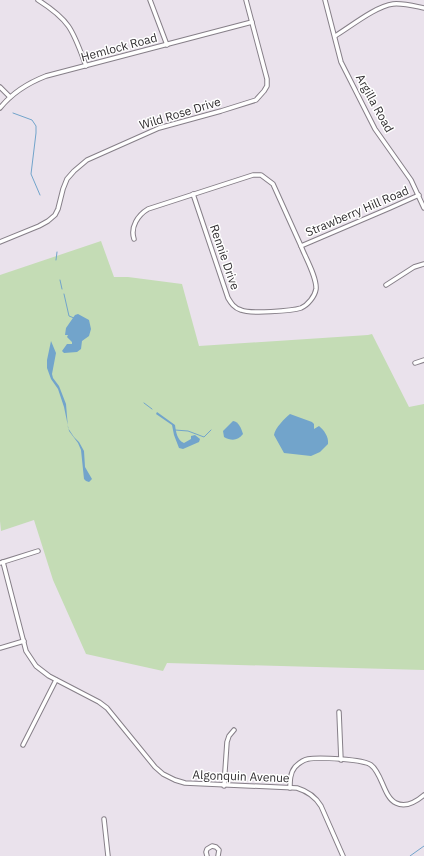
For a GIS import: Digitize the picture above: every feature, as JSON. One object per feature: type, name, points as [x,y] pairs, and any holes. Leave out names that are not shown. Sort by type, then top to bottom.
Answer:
[{"type":"street","points":[[38,0],[56,12],[68,24],[76,38],[86,66]]},
{"type":"street","points":[[150,0],[167,45]]},
{"type":"street","name":"Wild Rose Drive","points":[[0,241],[39,226],[55,215],[67,179],[87,160],[159,128],[256,100],[267,86],[267,79],[246,0]]},
{"type":"street","name":"Argilla Road","points":[[325,0],[341,62],[361,103],[376,129],[408,173],[424,208]]},
{"type":"street","points":[[335,36],[381,8],[392,4],[403,4],[424,8]]},
{"type":"street","name":"Hemlock Road","points":[[0,108],[10,97],[46,76],[252,22]]},
{"type":"street","points":[[0,87],[10,97]]},
{"type":"street","name":"Strawberry Hill Road","points":[[134,239],[133,230],[138,218],[142,213],[154,206],[249,176],[258,175],[265,177],[273,184],[301,246],[419,195]]},
{"type":"street","name":"Rennie Drive","points":[[193,194],[228,298],[237,309],[250,312],[283,310],[301,308],[308,303],[314,295],[315,284],[301,246]]},
{"type":"street","points":[[386,285],[414,268],[424,264]]},
{"type":"street","points":[[415,363],[424,360]]},
{"type":"street","points":[[2,562],[38,551]]},
{"type":"street","name":"Algonquin Avenue","points":[[2,562],[26,651],[36,666],[49,676],[99,702],[107,708],[146,757],[163,774],[175,780],[185,784],[302,789],[317,800],[324,812],[343,856]]},
{"type":"street","points":[[0,648],[24,641]]},
{"type":"street","points":[[23,745],[56,680]]},
{"type":"street","points":[[339,712],[341,760]]},
{"type":"street","points":[[224,786],[227,742],[229,736],[234,730]]},
{"type":"street","points":[[290,788],[292,771],[295,767],[303,761],[316,758],[361,761],[372,766],[391,799],[398,804],[409,804],[424,795]]},
{"type":"street","points":[[104,819],[108,856]]},
{"type":"street","points":[[207,856],[207,849],[212,846],[218,848],[219,856]]},
{"type":"green space","points":[[101,241],[114,277],[128,277],[182,284],[199,346],[372,334],[409,407],[424,404],[424,670],[167,663],[163,671],[86,654],[53,580],[34,520],[1,531],[0,275]]},
{"type":"water","points":[[78,314],[89,320],[91,329],[89,336],[82,341],[81,349],[77,352],[64,353],[62,351],[67,344],[72,344],[67,337],[68,335],[65,335],[66,328],[75,315]]},
{"type":"water","points":[[51,341],[56,353],[52,374],[59,386],[66,404],[68,425],[58,389],[51,379],[47,368]]},
{"type":"water","points":[[157,412],[175,425],[177,436],[182,442],[184,443],[191,439],[191,436],[195,435],[200,439],[199,442],[183,449],[179,448],[172,425],[156,414]]},
{"type":"water","points":[[290,414],[312,422],[314,424],[314,429],[319,426],[324,432],[328,439],[328,444],[320,452],[311,456],[284,453],[274,435],[278,426]]},
{"type":"water","points":[[233,421],[238,424],[243,434],[239,438],[232,440],[224,437],[223,431]]},
{"type":"water","points":[[69,429],[84,451],[85,467],[92,479],[89,482],[84,479],[81,450]]},
{"type":"waterway","points":[[13,113],[32,120],[36,126],[31,174],[40,195]]},
{"type":"waterway","points":[[56,260],[57,252]]},
{"type":"waterway","points":[[60,280],[62,289]]},
{"type":"waterway","points":[[64,294],[69,316],[74,318]]},
{"type":"waterway","points":[[144,403],[152,409]]},
{"type":"waterway","points":[[175,430],[188,431],[204,437],[211,430]]},
{"type":"waterway","points":[[410,856],[424,846]]}]
